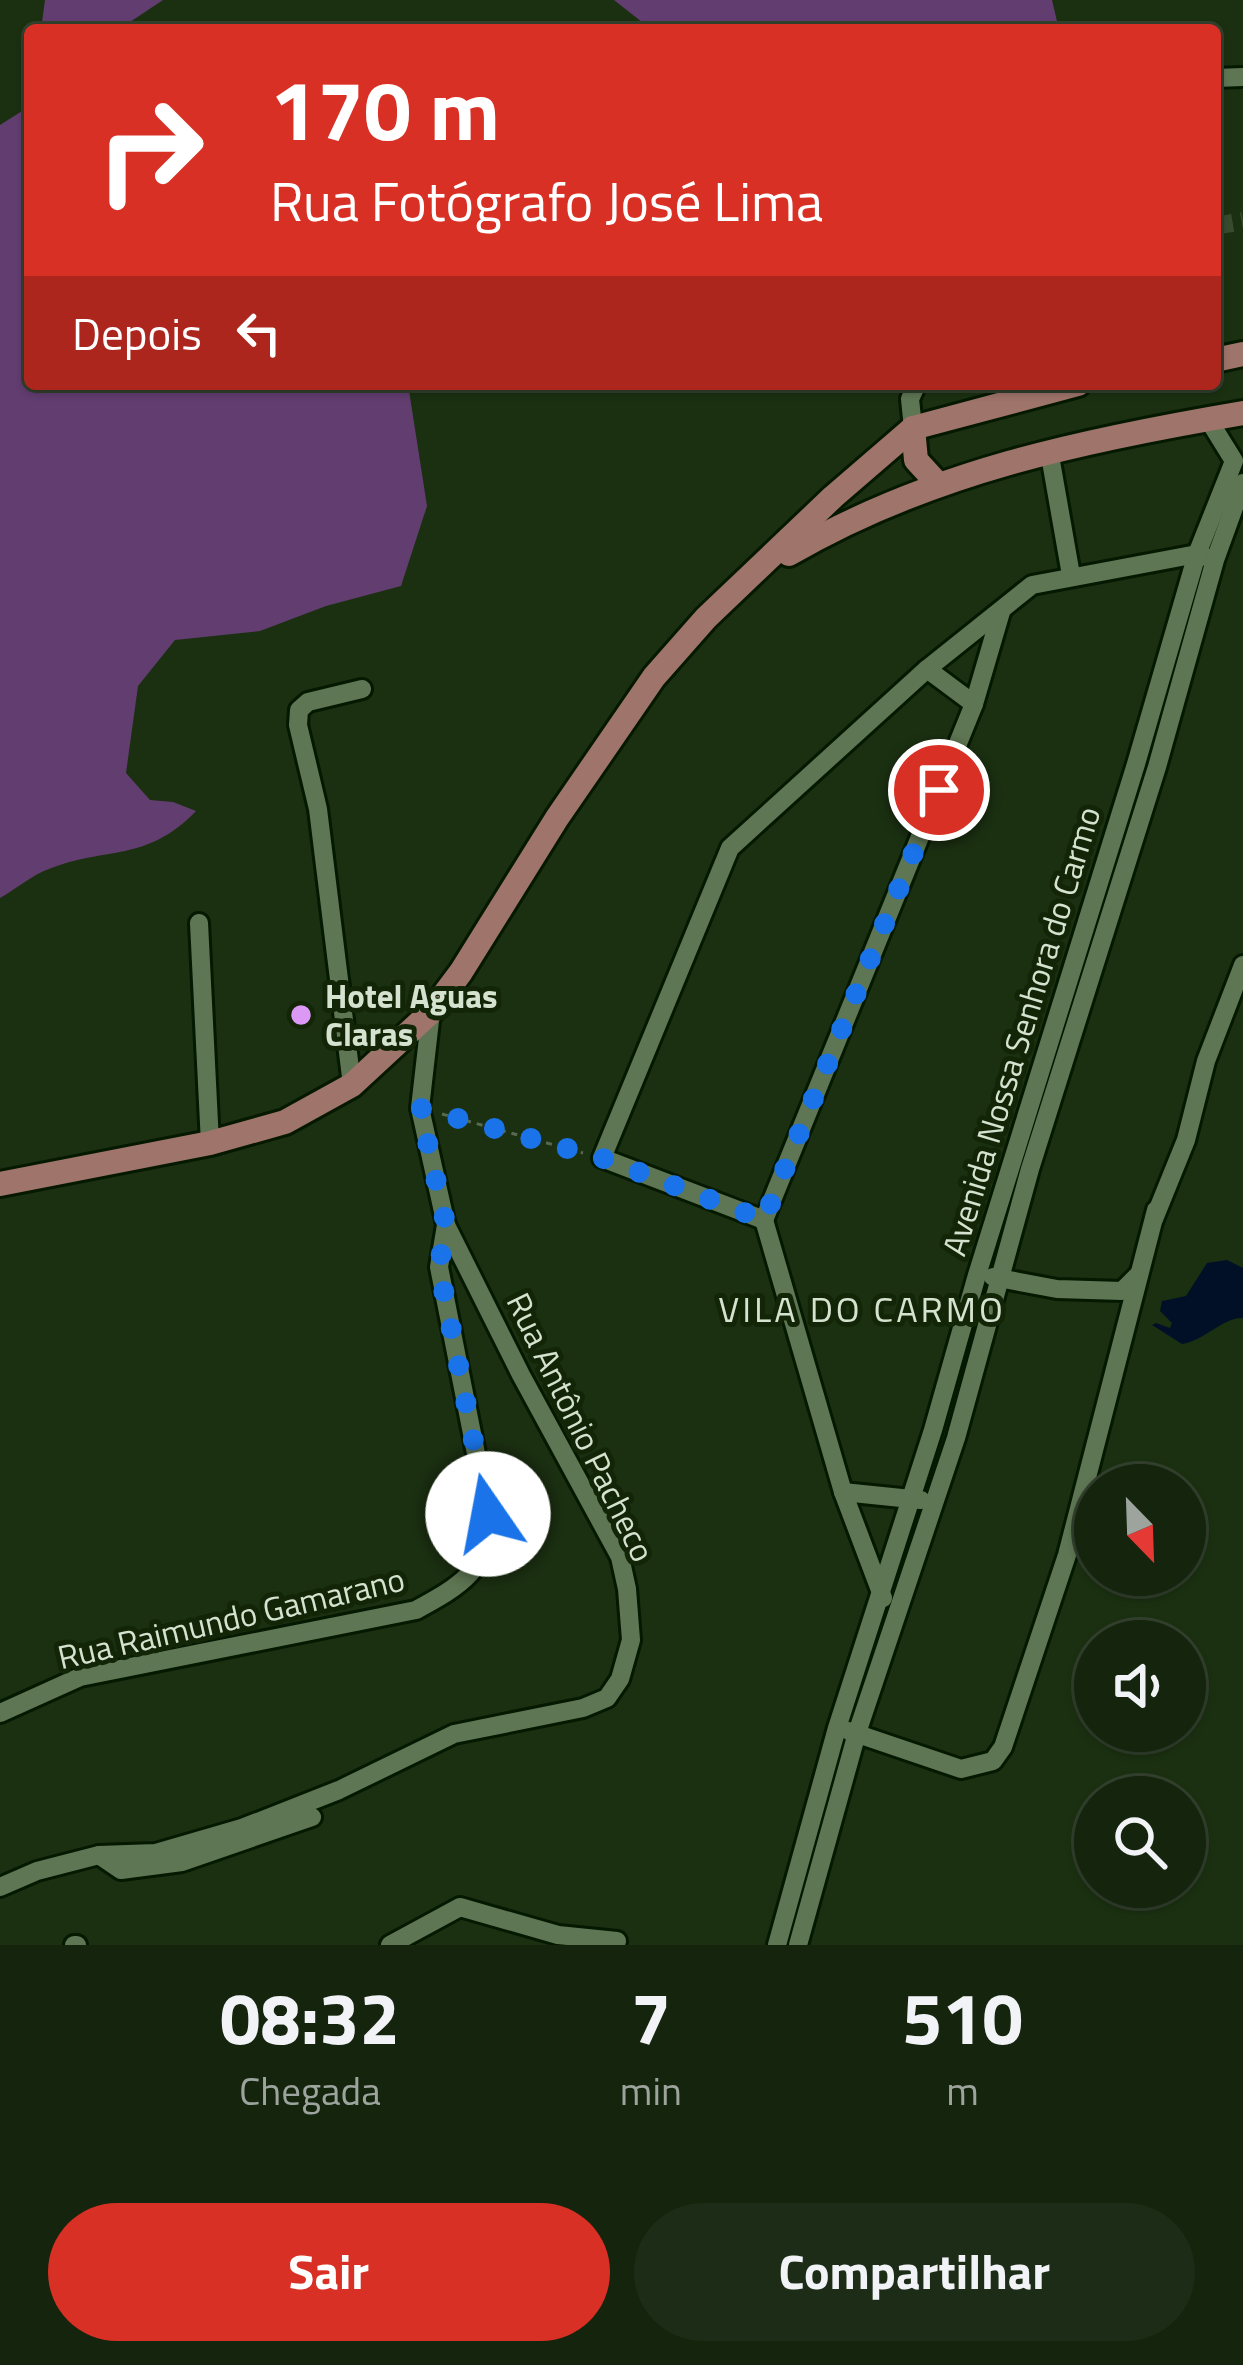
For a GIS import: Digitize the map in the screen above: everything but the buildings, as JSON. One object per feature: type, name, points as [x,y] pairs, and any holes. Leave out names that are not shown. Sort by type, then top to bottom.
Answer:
[{"type":"main road","points":[[0,1184],[210,1142],[285,1121],[352,1085],[431,1012],[461,973],[557,818],[654,677],[706,618],[833,496],[913,428],[1056,390]]},
{"type":"main road","points":[[756,573],[845,521],[938,484],[1049,449],[1243,413]]},
{"type":"main road","points":[[913,428],[916,460],[938,484]]},
{"type":"street","points":[[913,428],[910,399],[914,390]]},
{"type":"street","name":"Avenida Nossa Senhora do Carmo","points":[[777,1945],[857,1733],[956,1438],[977,1275],[1021,1168],[1107,885],[1136,764],[1234,460],[1208,419]]},
{"type":"street","points":[[1049,449],[1071,575]]},
{"type":"street","name":"Avenida Nossa Senhora do Carmo","points":[[1107,885],[1157,767],[1206,557],[1243,483]]},
{"type":"street","points":[[764,1220],[602,1158],[730,848],[927,669],[1032,585],[1071,575],[1206,557]]},
{"type":"street","points":[[902,1605],[880,1597],[843,1492],[764,1220],[974,704],[1001,611]]},
{"type":"street","points":[[927,669],[974,704]]},
{"type":"street","points":[[352,1085],[317,808],[298,725],[299,710],[308,703],[362,689]]},
{"type":"street","points":[[1136,764],[1157,767]]},
{"type":"street","points":[[199,923],[210,1142]]},
{"type":"street","points":[[977,1275],[1057,1289],[1122,1291],[1138,1275],[1156,1210],[1186,1140],[1206,1061],[1243,965]]},
{"type":"street","name":"Rua Raimundo Gamarano","points":[[0,1713],[80,1677],[416,1610],[472,1573],[490,1541],[439,1267],[446,1225],[420,1108],[431,1012]]},
{"type":"street","name":"Avenida Nossa Senhora do Carmo","points":[[798,1945],[837,1728],[912,1497],[1001,1278],[1021,1168]]},
{"type":"street","points":[[837,1728],[961,1769],[993,1761],[1003,1747],[1066,1555],[1156,1210]]},
{"type":"street","name":"Rua Antônio Pacheco","points":[[0,1887],[37,1870],[99,1855],[157,1853],[242,1828],[339,1790],[454,1735],[583,1708],[607,1698],[620,1679],[631,1640],[620,1557],[446,1225]]},
{"type":"street","points":[[843,1492],[912,1497],[934,1504]]},
{"type":"street","name":"Rua Antônio Pacheco","points":[[99,1855],[121,1870],[182,1862],[312,1817]]},
{"type":"street","points":[[390,1945],[460,1907],[558,1935],[617,1941]]},
{"type":"path","points":[[420,1108],[602,1158]]},
{"type":"shaded area","points":[[45,0],[163,0],[127,24],[42,24]]},
{"type":"shaded area","points":[[614,0],[1052,0],[1058,24],[644,24]]},
{"type":"shaded area","points":[[24,110],[24,390],[409,390],[427,506],[401,586],[326,606],[260,631],[175,640],[138,686],[126,773],[150,800],[196,811],[160,839],[49,869],[0,898],[0,125]]},
{"type":"water","points":[[1227,1260],[1243,1268],[1243,1318],[1182,1344],[1152,1325],[1170,1328],[1172,1323],[1160,1311],[1162,1301],[1186,1296],[1207,1263]]},
{"type":"tunnel","points":[[1221,225],[1243,221]]},
{"type":"place","name":"Hotel Aguas Claras","points":[[301,1015]]},
{"type":"district","name":"VILA DO CARMO","points":[[862,1308]]},
{"type":"route","points":[[488,1514],[439,1267],[446,1225],[420,1108],[602,1158],[764,1220],[939,790]]}]
